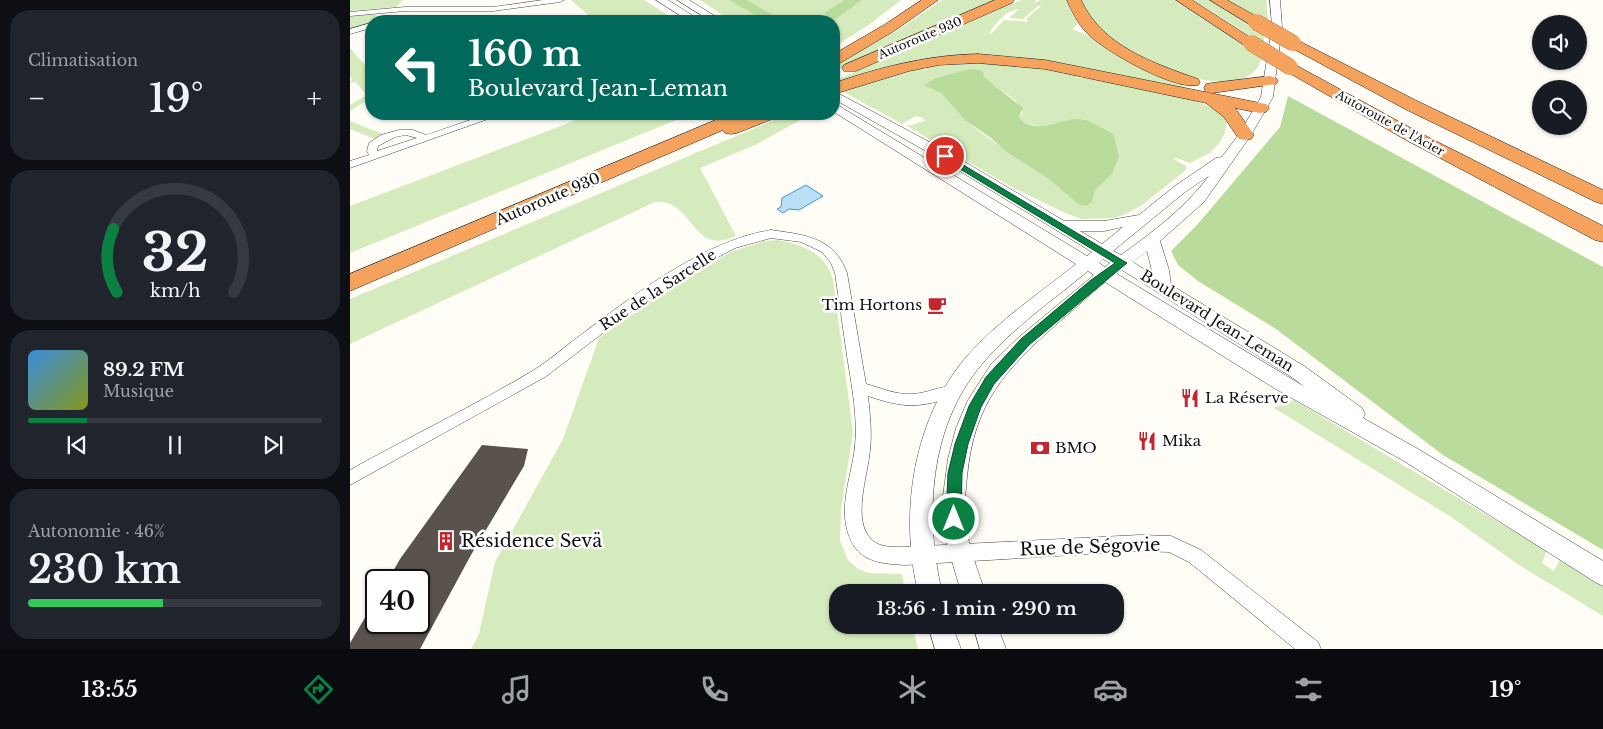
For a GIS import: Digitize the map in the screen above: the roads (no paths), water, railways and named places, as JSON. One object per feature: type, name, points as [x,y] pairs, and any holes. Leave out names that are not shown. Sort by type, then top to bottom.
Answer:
[{"type":"highway","points":[[840,50],[907,0]]},
{"type":"highway","name":"Autoroute 930","points":[[840,57],[889,28],[931,0]]},
{"type":"highway","name":"Autoroute 930","points":[[840,72],[1007,0]]},
{"type":"highway","points":[[1074,0],[1078,12],[1088,26],[1122,52],[1213,94],[1231,114],[1245,135]]},
{"type":"highway","name":"Autoroute de l'Acier","points":[[1183,0],[1290,67],[1420,140],[1603,235]]},
{"type":"highway","name":"Autoroute de l'Acier","points":[[1217,0],[1293,43],[1436,118],[1603,198]]},
{"type":"highway","points":[[840,95],[914,65],[954,60],[994,59],[1046,64],[1213,94],[1262,105]]},
{"type":"highway","points":[[1213,94],[1270,81]]},
{"type":"highway","name":"Autoroute 930","points":[[350,266],[703,120]]},
{"type":"highway","name":"Autoroute 930","points":[[350,283],[730,120]]},
{"type":"highway","points":[[547,200],[754,120]]},
{"type":"street","points":[[504,15],[509,6],[532,0]]},
{"type":"street","points":[[350,14],[393,10],[509,6],[560,0]]},
{"type":"street","points":[[661,0],[686,15]]},
{"type":"street","points":[[682,0],[708,15]]},
{"type":"street","points":[[970,584],[960,554],[954,519],[955,473],[964,436],[975,406],[990,380],[1016,350],[1105,275],[1152,240],[1199,199],[1245,135],[1262,105],[1270,81],[1277,23],[1274,0]]},
{"type":"street","points":[[388,15],[393,10]]},
{"type":"street","points":[[350,32],[365,27]]},
{"type":"street","name":"Boulevard Jean-Leman","points":[[840,100],[1062,226],[1297,371],[1411,455]]},
{"type":"street","name":"Boulevard Jean-Leman","points":[[840,100],[1105,275],[1281,383],[1411,455],[1603,574]]},
{"type":"street","points":[[350,165],[480,120]]},
{"type":"street","points":[[929,584],[924,555],[922,520],[925,476],[935,432],[953,391],[970,366],[992,341],[1102,250],[1180,189],[1232,153]]},
{"type":"street","points":[[1062,226],[1104,226],[1143,218]]},
{"type":"street","name":"Rue de la Sarcelle","points":[[350,478],[540,373],[620,312],[683,271],[721,250],[758,236],[779,234],[804,238],[826,250],[837,262],[842,280],[859,388],[863,439],[854,505],[856,531],[865,546],[879,555],[924,555]]},
{"type":"street","points":[[1152,240],[1162,270],[1163,288]]},
{"type":"street","points":[[859,388],[891,398],[910,400],[931,398],[953,391]]},
{"type":"street","name":"Rue de Ségovie","points":[[924,555],[1140,543],[1171,544],[1195,556],[1311,649]]},
{"type":"street","points":[[943,634],[948,649]]},
{"type":"street","points":[[988,634],[993,649]]},
{"type":"water","points":[[806,185],[823,196],[799,210],[789,209],[783,213],[777,209],[781,207],[782,198]]},
{"type":"place","name":"Tim Hortons","points":[[937,305]]},
{"type":"place","name":"La Réserve","points":[[1190,398]]},
{"type":"place","name":"Mika","points":[[1147,441]]},
{"type":"place","name":"BMO","points":[[1040,448]]},
{"type":"place","name":"Résidence Sevä","points":[[446,541]]}]
